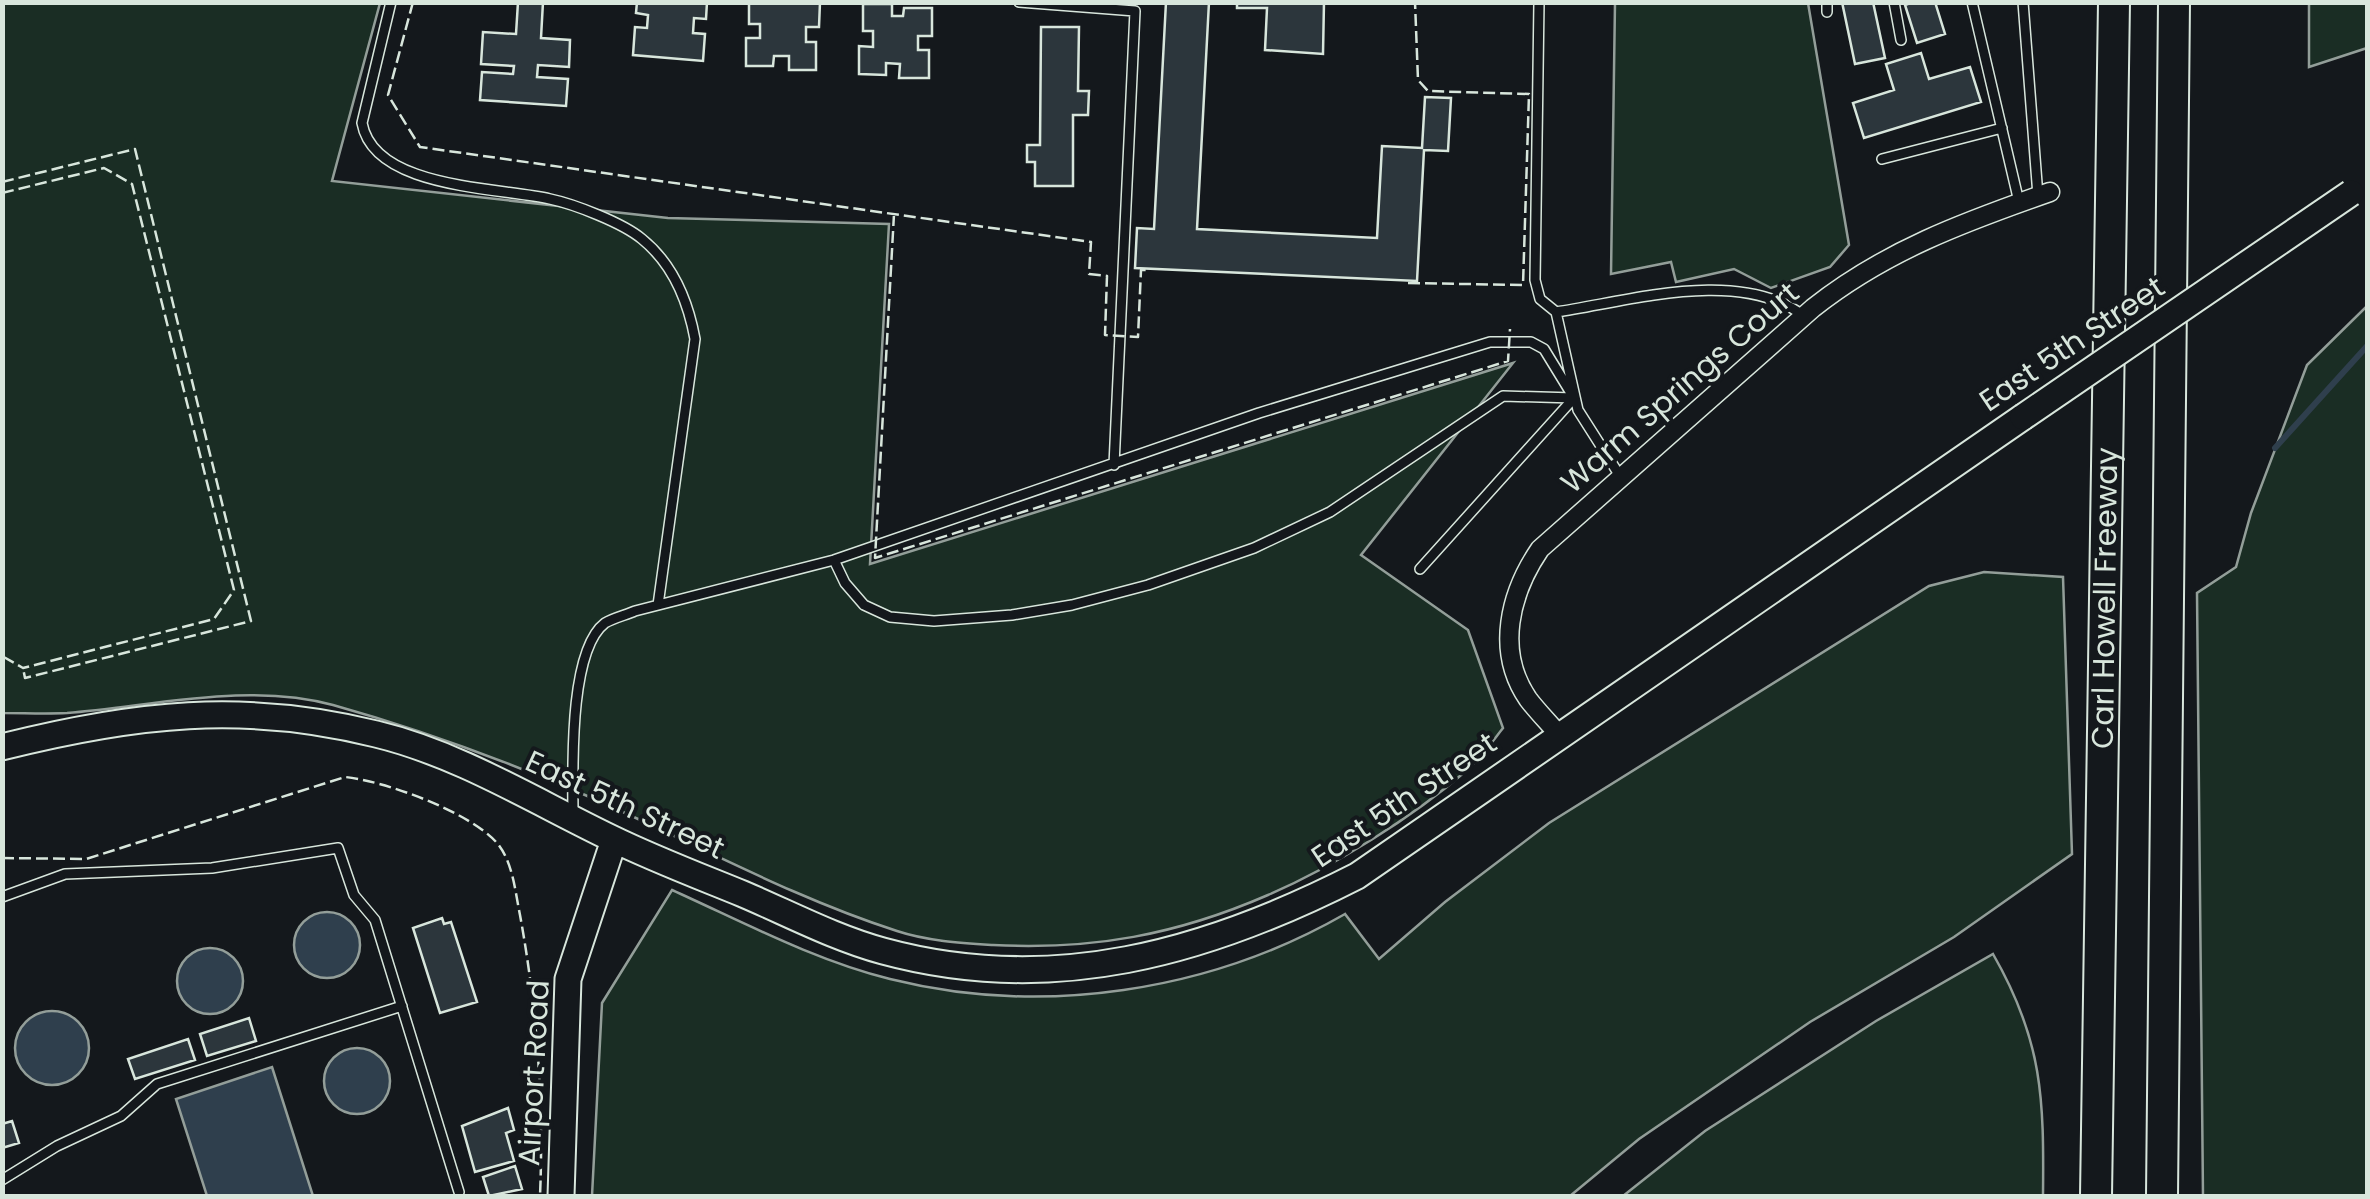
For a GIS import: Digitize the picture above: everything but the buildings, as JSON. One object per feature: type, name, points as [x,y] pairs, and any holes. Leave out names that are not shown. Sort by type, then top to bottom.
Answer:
[{"type":"highway","name":"Carl Howell Freeway","points":[[2096,1196],[2114,2]]},
{"type":"highway","name":"Carl Howell Freeway","points":[[2162,1196],[2174,2]]},
{"type":"main road","name":"East 5th Street","points":[[2,747],[144,718],[245,714],[305,719],[406,742],[458,762],[614,840],[840,937],[884,951],[964,967],[1085,968],[1174,951],[1289,911],[1357,876],[2359,188]]},
{"type":"main road","name":"Airport Road","points":[[562,1196],[568,979],[614,840]]},
{"type":"street","name":"Warm Springs Court","points":[[1559,735],[1528,698],[1510,648],[1512,606],[1540,549],[1804,316],[1855,276],[1954,226],[2036,197]]},
{"type":"lane","points":[[391,2],[362,123],[365,139],[376,154],[391,165],[474,188],[553,199],[639,236],[669,269],[686,303],[694,339],[658,605]]},
{"type":"lane","points":[[1019,2],[1135,11],[1114,465]]},
{"type":"lane","points":[[1539,2],[1535,280],[1540,299],[1556,312],[1578,410],[1620,476]]},
{"type":"lane","points":[[1894,2],[1901,40]]},
{"type":"lane","points":[[1972,2],[2002,128],[2036,197]]},
{"type":"lane","points":[[2023,2],[2036,197]]},
{"type":"lane","points":[[1882,159],[2002,128]]},
{"type":"lane","points":[[1556,312],[1720,290],[1749,291],[1790,305],[1804,316]]},
{"type":"lane","points":[[573,820],[575,718],[581,672],[588,650],[604,624],[658,605],[834,560],[1259,414],[1490,342],[1531,342],[1544,350],[1574,398]]},
{"type":"lane","points":[[834,560],[845,583],[864,605],[890,617],[934,621],[1072,605],[1148,585],[1254,548],[1330,512],[1502,396],[1574,398]]},
{"type":"lane","points":[[1420,569],[1574,398]]},
{"type":"lane","points":[[2,897],[64,874],[212,868],[338,848],[354,896],[375,920],[460,1192]]},
{"type":"lane","points":[[2,1180],[57,1146],[122,1116],[157,1084],[402,1006]]},
{"type":"green space","points":[[2,3],[380,3],[332,181],[668,218],[889,224],[870,564],[1513,363],[1361,555],[1468,630],[1503,728],[1471,766],[1422,806],[1293,884],[1234,909],[1167,930],[1100,942],[1030,946],[944,941],[897,931],[778,884],[523,770],[333,705],[300,698],[234,696],[67,713],[3,713]]},
{"type":"green space","points":[[1615,3],[1808,3],[1849,245],[1830,267],[1771,288],[1734,269],[1676,282],[1671,262],[1611,274]]},
{"type":"green space","points":[[2309,3],[2367,3],[2367,48],[2309,67]]},
{"type":"green space","points":[[2367,306],[2367,1196],[2203,1196],[2197,593],[2236,567],[2251,513],[2307,365]]},
{"type":"green space","points":[[1984,572],[2063,577],[2072,854],[1954,937],[1810,1022],[1639,1139],[1570,1196],[592,1196],[602,1003],[672,890],[779,939],[862,971],[948,990],[1006,996],[1065,996],[1181,979],[1293,941],[1345,914],[1379,959],[1445,902],[1549,823],[1929,586]]},
{"type":"green space","points":[[1993,954],[2022,1015],[2037,1071],[2043,1130],[2043,1196],[1623,1196],[1705,1131],[1876,1021]]},
{"type":"water","points":[[327,912],[340,914],[350,922],[358,932],[358,958],[350,968],[340,976],[327,978],[314,976],[304,968],[296,958],[294,945],[296,932],[304,922],[314,914]]},
{"type":"water","points":[[210,948],[223,950],[233,958],[241,968],[241,994],[233,1004],[223,1012],[210,1014],[197,1012],[187,1004],[179,994],[177,981],[179,968],[187,958],[197,950]]},
{"type":"water","points":[[52,1011],[78,1022],[89,1048],[78,1074],[52,1085],[26,1074],[15,1048],[26,1022]]},
{"type":"water","points":[[357,1048],[370,1050],[380,1058],[388,1068],[388,1094],[380,1104],[370,1112],[357,1114],[344,1112],[334,1104],[326,1094],[324,1081],[326,1068],[334,1058],[344,1050]]},
{"type":"water","points":[[272,1067],[313,1196],[207,1196],[176,1099]]},
{"type":"waterway","points":[[2275,448],[2368,345]]},
{"type":"fence","points":[[413,2],[388,95],[420,147],[1091,242],[1089,274],[1107,276],[1105,335],[1138,337],[1141,270],[1148,270]]},
{"type":"fence","points":[[1408,283],[1523,285],[1529,94],[1428,91],[1418,80],[1415,2]]},
{"type":"fence","points":[[2,182],[135,149],[251,621],[25,678],[23,668]]},
{"type":"fence","points":[[2,193],[104,168],[132,184],[234,590],[214,619],[23,668],[2,656]]},
{"type":"fence","points":[[894,214],[875,558],[1508,361],[1510,329]]},
{"type":"fence","points":[[2,858],[86,859],[345,777],[404,791],[467,820],[497,843],[515,887],[538,1055],[540,1196]]}]
